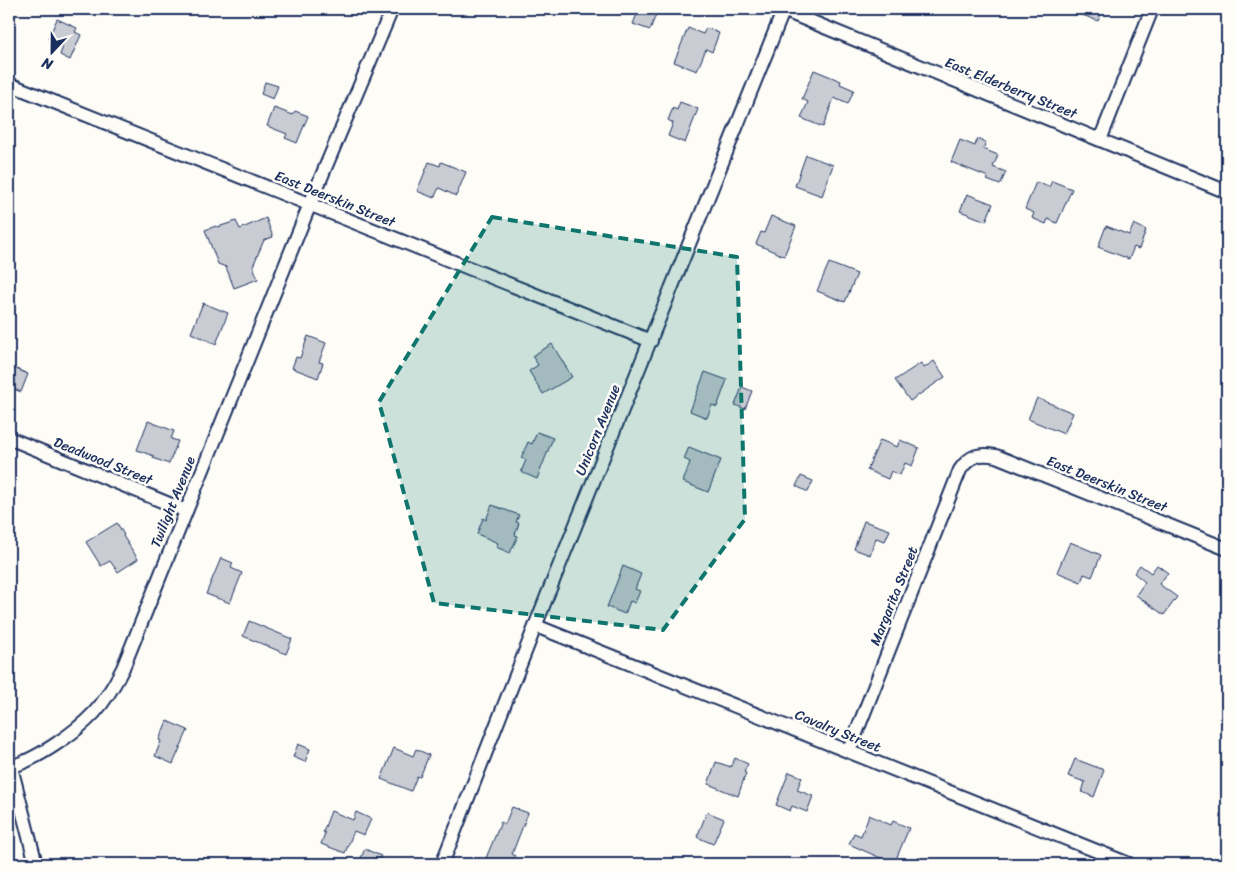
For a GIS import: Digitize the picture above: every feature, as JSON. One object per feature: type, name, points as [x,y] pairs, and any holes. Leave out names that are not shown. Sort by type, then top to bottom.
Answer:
[{"type":"street","name":"Twilight Avenue","points":[[10,767],[37,755],[69,735],[94,714],[111,691],[123,668],[310,204],[392,9]]},
{"type":"street","points":[[1100,140],[1152,9]]},
{"type":"street","name":"East Elderberry Street","points":[[784,10],[1227,192]]},
{"type":"street","name":"Unicorn Avenue","points":[[442,864],[497,720],[784,10]]},
{"type":"street","name":"East Deerskin Street","points":[[9,84],[650,341]]},
{"type":"street","name":"Deadwood Street","points":[[9,438],[186,511]]},
{"type":"street","name":"East Deerskin Street","points":[[974,456],[985,454],[996,456],[1227,549]]},
{"type":"street","name":"Margarita Street","points":[[849,751],[960,470],[974,456]]},
{"type":"street","name":"Cavalry Street","points":[[536,626],[1129,864]]},
{"type":"street","points":[[10,767],[36,864]]},
{"type":"highlighted area","points":[[492,217],[737,257],[745,519],[663,630],[434,603],[379,402]]},
{"type":"building","points":[[639,9],[658,9],[650,30],[633,24]]},
{"type":"building","points":[[1067,9],[1103,9],[1098,21]]},
{"type":"building","points":[[57,19],[77,28],[75,32],[81,35],[70,60],[60,55],[63,46],[48,39]]},
{"type":"building","points":[[688,28],[703,34],[706,28],[719,33],[712,52],[706,49],[697,71],[674,62]]},
{"type":"building","points":[[814,70],[841,81],[840,84],[854,90],[848,104],[834,98],[823,127],[801,118],[808,102],[802,99]]},
{"type":"building","points":[[265,82],[278,86],[273,99],[261,94]]},
{"type":"building","points":[[680,102],[698,109],[685,143],[668,136],[673,123],[668,120],[673,108],[677,110]]},
{"type":"building","points":[[274,108],[293,115],[295,111],[308,116],[297,143],[285,138],[287,134],[267,126]]},
{"type":"building","points":[[977,139],[986,142],[983,149],[998,155],[993,167],[1006,172],[1000,185],[987,180],[988,177],[951,162],[960,140],[975,146]]},
{"type":"building","points":[[806,155],[833,165],[822,196],[795,186]]},
{"type":"building","points":[[429,162],[440,166],[441,162],[466,172],[456,196],[439,188],[434,198],[417,191]]},
{"type":"building","points":[[1052,181],[1072,189],[1057,223],[1048,219],[1046,224],[1032,218],[1034,213],[1025,209],[1036,182],[1049,187]]},
{"type":"building","points":[[967,194],[993,204],[986,221],[960,211]]},
{"type":"building","points":[[771,216],[796,226],[784,256],[756,244],[761,232],[764,233]]},
{"type":"building","points":[[266,218],[273,237],[264,240],[253,266],[258,279],[234,288],[226,267],[218,264],[205,230],[236,221],[240,229]]},
{"type":"building","points":[[1134,224],[1146,230],[1139,249],[1134,247],[1129,259],[1098,247],[1106,226],[1129,235]]},
{"type":"building","points":[[829,263],[857,274],[845,302],[817,291]]},
{"type":"building","points":[[203,303],[228,313],[216,344],[191,333]]},
{"type":"building","points":[[308,336],[326,343],[319,362],[323,363],[318,378],[292,368],[296,357],[300,358]]},
{"type":"building","points":[[552,344],[572,377],[543,394],[529,371],[538,365],[532,356]]},
{"type":"building","points":[[934,361],[945,377],[910,401],[895,380],[921,363],[924,368]]},
{"type":"building","points":[[9,366],[28,374],[21,392],[9,387]]},
{"type":"building","points":[[705,372],[727,380],[717,407],[712,405],[707,418],[690,411]]},
{"type":"building","points":[[742,387],[752,391],[745,409],[735,405]]},
{"type":"building","points":[[1037,398],[1073,413],[1064,434],[1028,419]]},
{"type":"building","points":[[148,421],[174,431],[171,439],[178,441],[169,464],[137,450]]},
{"type":"building","points":[[537,432],[553,438],[537,479],[521,472],[526,460],[521,458],[528,442],[532,444]]},
{"type":"building","points":[[880,440],[897,447],[900,440],[919,448],[912,466],[905,463],[900,475],[891,471],[888,479],[867,470]]},
{"type":"building","points":[[689,447],[721,460],[708,492],[683,482],[690,462],[684,459]]},
{"type":"building","points":[[801,476],[813,481],[808,492],[796,486]]},
{"type":"building","points":[[492,505],[519,515],[516,522],[519,523],[515,535],[518,536],[510,553],[496,547],[498,543],[477,534],[483,518],[486,520]]},
{"type":"building","points":[[864,521],[890,530],[885,541],[876,538],[870,555],[854,549]]},
{"type":"building","points":[[117,523],[138,559],[118,572],[110,561],[101,566],[86,542]]},
{"type":"building","points":[[1070,542],[1101,555],[1092,577],[1084,574],[1081,582],[1057,572]]},
{"type":"building","points":[[221,558],[233,563],[231,568],[242,573],[230,603],[206,594]]},
{"type":"building","points":[[1140,565],[1151,573],[1157,565],[1168,573],[1159,584],[1177,597],[1164,615],[1136,595],[1145,582],[1134,573]]},
{"type":"building","points":[[623,566],[641,574],[635,589],[640,591],[635,603],[630,601],[625,614],[607,607]]},
{"type":"building","points":[[249,621],[292,639],[286,654],[243,636]]},
{"type":"building","points":[[167,721],[188,730],[173,764],[155,756]]},
{"type":"building","points":[[298,744],[310,749],[305,762],[293,757]]},
{"type":"building","points":[[394,748],[413,756],[416,749],[429,755],[420,777],[417,776],[411,791],[381,779]]},
{"type":"building","points":[[735,758],[748,764],[738,796],[708,784],[716,762],[731,767]]},
{"type":"building","points":[[1075,759],[1104,770],[1094,797],[1082,792],[1085,782],[1068,776]]},
{"type":"building","points":[[789,772],[802,777],[797,790],[813,796],[807,812],[792,806],[790,811],[776,805]]},
{"type":"building","points":[[512,807],[528,813],[512,854],[515,856],[511,864],[490,864],[492,860],[486,858],[501,822],[505,824]]},
{"type":"building","points":[[331,811],[353,820],[356,812],[371,819],[364,835],[354,831],[345,853],[321,844],[325,833],[323,832]]},
{"type":"building","points":[[707,812],[724,819],[713,844],[697,837]]},
{"type":"building","points":[[869,815],[891,825],[893,821],[909,828],[894,864],[849,844],[854,833],[861,836]]},
{"type":"building","points":[[365,849],[381,856],[377,864],[358,864]]}]
